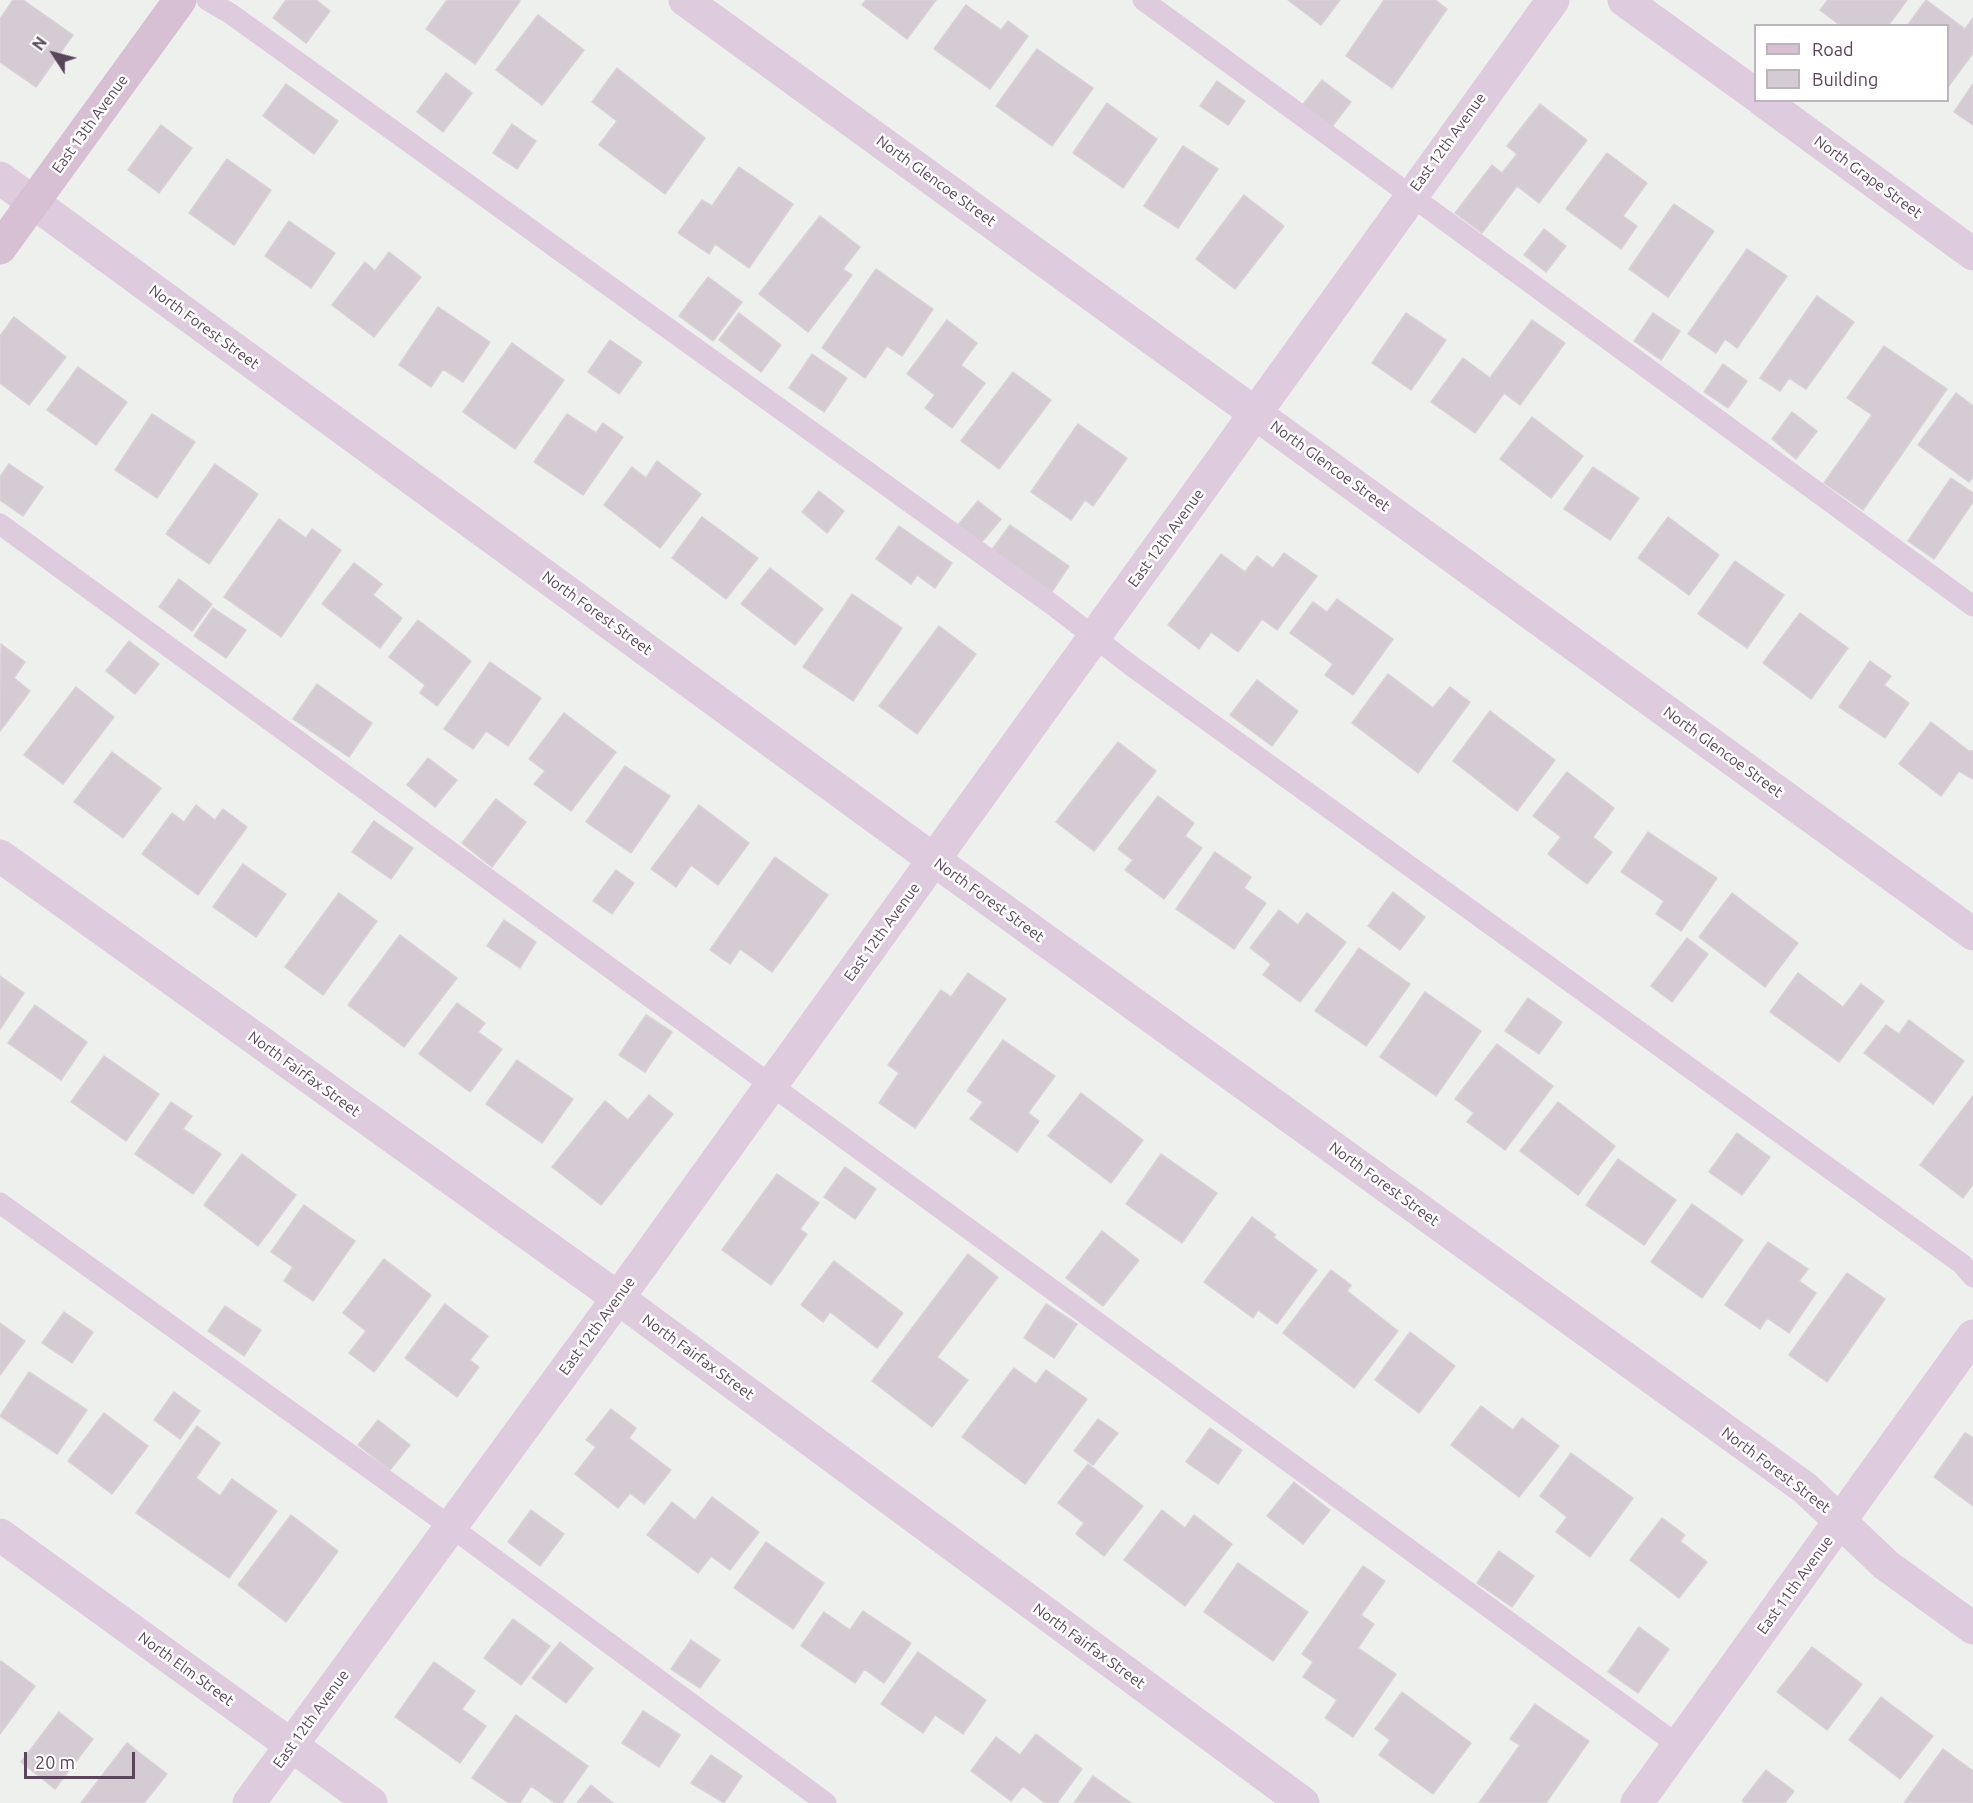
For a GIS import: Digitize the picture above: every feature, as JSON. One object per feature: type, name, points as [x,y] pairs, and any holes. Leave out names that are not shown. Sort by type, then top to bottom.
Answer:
[{"type":"main road","name":"East 13th Avenue","points":[[0,248],[180,0]]},
{"type":"street","name":"North Glencoe Street","points":[[685,0],[1973,934]]},
{"type":"street","name":"East 12th Avenue","points":[[249,1803],[618,1298],[1257,413],[1410,194],[1553,0]]},
{"type":"street","points":[[1624,0],[1754,94]]},
{"type":"street","name":"North Grape Street","points":[[1765,102],[1973,254]]},
{"type":"street","name":"North Forest Street","points":[[0,178],[934,860],[1805,1488],[1842,1520],[1886,1565],[1973,1628]]},
{"type":"street","name":"North Fairfax Street","points":[[0,856],[618,1298],[1303,1803]]},
{"type":"street","name":"East 11th Avenue","points":[[1636,1803],[1973,1336]]},
{"type":"street","name":"North Elm Street","points":[[0,1534],[371,1803]]},
{"type":"lane","points":[[207,0],[231,14],[1045,599],[1094,638],[1953,1257],[1973,1276]]},
{"type":"lane","points":[[1143,0],[1973,606]]},
{"type":"lane","points":[[0,524],[1678,1745]]},
{"type":"lane","points":[[0,1203],[451,1527],[826,1803]]},
{"type":"building","points":[[13,0],[23,0],[73,35],[36,87],[0,62],[0,19]]},
{"type":"building","points":[[286,0],[316,0],[330,11],[306,43],[273,18]]},
{"type":"building","points":[[447,0],[520,1],[475,64],[426,29]]},
{"type":"building","points":[[866,0],[936,0],[907,39],[862,5]]},
{"type":"building","points":[[1288,0],[1340,0],[1321,25]]},
{"type":"building","points":[[1384,0],[1435,0],[1447,9],[1392,88],[1346,56]]},
{"type":"building","points":[[1828,0],[1907,0],[1889,24],[1838,24],[1820,10]]},
{"type":"building","points":[[1926,0],[1965,29],[1973,18],[1973,53],[1949,86],[1949,24],[1908,24]]},
{"type":"building","points":[[966,5],[1001,30],[1008,21],[1028,36],[990,89],[934,49]]},
{"type":"building","points":[[538,15],[584,50],[542,105],[496,70]]},
{"type":"building","points":[[1037,49],[1093,88],[1052,146],[996,106]]},
{"type":"building","points":[[617,68],[705,138],[665,194],[599,145],[617,121],[592,102]]},
{"type":"building","points":[[446,73],[472,93],[443,132],[417,112]]},
{"type":"building","points":[[1322,80],[1351,102],[1330,129],[1301,107]]},
{"type":"building","points":[[1217,81],[1245,101],[1228,125],[1200,106]]},
{"type":"building","points":[[286,84],[338,121],[314,154],[263,116]]},
{"type":"building","points":[[1973,84],[1973,125],[1954,112]]},
{"type":"building","points":[[1107,103],[1157,139],[1123,188],[1073,153]]},
{"type":"building","points":[[1540,104],[1587,140],[1539,203],[1517,186],[1482,233],[1455,213],[1492,165],[1502,173],[1517,154],[1507,146]]},
{"type":"building","points":[[512,124],[536,141],[517,169],[493,153]]},
{"type":"building","points":[[161,125],[192,148],[159,193],[128,170]]},
{"type":"building","points":[[1183,146],[1218,169],[1178,228],[1144,206]]},
{"type":"building","points":[[1607,153],[1647,183],[1623,216],[1637,226],[1621,249],[1566,209]]},
{"type":"building","points":[[227,159],[271,190],[234,245],[189,213]]},
{"type":"building","points":[[739,167],[793,204],[749,268],[715,244],[709,254],[678,233],[702,200],[712,206]]},
{"type":"building","points":[[1244,195],[1284,226],[1235,289],[1196,259]]},
{"type":"building","points":[[1674,204],[1714,231],[1668,297],[1629,269]]},
{"type":"building","points":[[820,216],[860,247],[843,269],[852,275],[808,332],[759,294]]},
{"type":"building","points":[[289,221],[335,253],[311,288],[265,256]]},
{"type":"building","points":[[1544,229],[1566,246],[1546,272],[1524,255]]},
{"type":"building","points":[[1747,249],[1787,276],[1737,348],[1725,339],[1716,353],[1688,334]]},
{"type":"building","points":[[389,252],[421,277],[374,337],[332,305],[365,262],[375,271]]},
{"type":"building","points":[[876,269],[933,309],[902,356],[887,346],[865,378],[822,348]]},
{"type":"building","points":[[708,277],[742,302],[713,341],[679,316]]},
{"type":"building","points":[[1817,296],[1854,322],[1806,389],[1789,378],[1780,391],[1760,378]]},
{"type":"building","points":[[438,307],[490,342],[463,382],[443,369],[431,387],[399,365]]},
{"type":"building","points":[[739,313],[781,345],[761,372],[719,340]]},
{"type":"building","points":[[1406,313],[1446,340],[1411,390],[1372,363]]},
{"type":"building","points":[[1653,313],[1680,331],[1661,360],[1634,341]]},
{"type":"building","points":[[14,317],[66,357],[29,405],[0,383],[0,336]]},
{"type":"building","points":[[947,320],[977,343],[961,365],[985,383],[952,428],[925,408],[935,395],[907,374]]},
{"type":"building","points":[[1532,320],[1565,343],[1520,405],[1504,393],[1475,433],[1431,402],[1463,358],[1490,378]]},
{"type":"building","points":[[610,340],[642,362],[619,394],[588,372]]},
{"type":"building","points":[[512,343],[564,380],[515,449],[463,412]]},
{"type":"building","points":[[1884,346],[1947,389],[1863,510],[1824,483],[1872,415],[1847,398]]},
{"type":"building","points":[[812,354],[847,378],[824,412],[789,388]]},
{"type":"building","points":[[1723,364],[1747,381],[1728,408],[1704,392]]},
{"type":"building","points":[[78,367],[127,402],[96,445],[47,410]]},
{"type":"building","points":[[1013,372],[1051,400],[999,469],[961,441]]},
{"type":"building","points":[[1956,393],[1973,406],[1973,477],[1969,482],[1918,445]]},
{"type":"building","points":[[1792,412],[1817,431],[1796,459],[1772,439]]},
{"type":"building","points":[[152,414],[195,442],[157,498],[115,470]]},
{"type":"building","points":[[567,414],[596,433],[603,423],[623,437],[583,495],[534,462]]},
{"type":"building","points":[[1532,417],[1583,456],[1551,498],[1500,459]]},
{"type":"building","points":[[1078,424],[1127,458],[1093,506],[1085,500],[1071,520],[1031,492]]},
{"type":"building","points":[[657,461],[701,494],[660,548],[604,505],[632,467],[646,478]]},
{"type":"building","points":[[9,464],[43,487],[23,516],[0,500],[0,477]]},
{"type":"building","points":[[215,464],[258,494],[209,564],[166,534]]},
{"type":"building","points":[[1593,467],[1639,498],[1610,540],[1564,509]]},
{"type":"building","points":[[1951,478],[1973,493],[1973,502],[1934,559],[1908,541]]},
{"type":"building","points":[[819,491],[844,511],[827,533],[802,512]]},
{"type":"building","points":[[978,501],[1001,519],[981,543],[958,525]]},
{"type":"building","points":[[702,517],[758,558],[726,599],[672,558]]},
{"type":"building","points":[[1668,517],[1719,555],[1689,595],[1638,558]]},
{"type":"building","points":[[279,519],[306,538],[312,529],[341,550],[281,637],[224,597]]},
{"type":"building","points":[[1010,525],[1069,566],[1051,593],[991,551]]},
{"type":"building","points":[[899,526],[952,563],[935,588],[917,575],[911,584],[876,559]]},
{"type":"building","points":[[1284,553],[1317,576],[1277,630],[1262,619],[1238,652],[1211,632],[1199,649],[1168,625],[1221,554],[1245,572],[1257,556],[1273,568]]},
{"type":"building","points":[[1735,561],[1784,595],[1747,648],[1698,614]]},
{"type":"building","points":[[354,563],[382,584],[373,595],[402,618],[380,648],[322,604]]},
{"type":"building","points":[[770,568],[823,609],[795,645],[741,604]]},
{"type":"building","points":[[179,579],[212,604],[192,631],[159,607]]},
{"type":"building","points":[[852,594],[902,628],[853,701],[803,667]]},
{"type":"building","points":[[1337,599],[1393,639],[1353,695],[1325,675],[1333,664],[1290,633],[1313,602],[1327,612]]},
{"type":"building","points":[[213,608],[246,630],[226,658],[194,636]]},
{"type":"building","points":[[1800,613],[1848,648],[1811,699],[1763,663]]},
{"type":"building","points":[[418,620],[471,661],[437,706],[420,693],[425,685],[389,657]]},
{"type":"building","points":[[939,626],[976,654],[917,734],[879,706]]},
{"type":"building","points":[[129,641],[159,664],[135,694],[106,671]]},
{"type":"building","points":[[1,644],[25,662],[14,678],[30,691],[0,731]]},
{"type":"building","points":[[1870,661],[1891,676],[1884,685],[1909,703],[1885,738],[1839,707]]},
{"type":"building","points":[[490,662],[541,698],[508,746],[486,731],[473,749],[444,729]]},
{"type":"building","points":[[1388,674],[1433,708],[1450,687],[1470,702],[1418,773],[1352,723]]},
{"type":"building","points":[[1257,680],[1298,711],[1272,746],[1230,715]]},
{"type":"building","points":[[317,684],[372,723],[349,757],[293,719]]},
{"type":"building","points":[[76,687],[114,717],[63,784],[24,755]]},
{"type":"building","points":[[1490,711],[1555,760],[1517,811],[1453,761]]},
{"type":"building","points":[[564,713],[616,752],[571,811],[534,784],[545,771],[529,759]]},
{"type":"building","points":[[1931,722],[1969,751],[1973,751],[1973,779],[1959,771],[1941,796],[1899,764]]},
{"type":"building","points":[[1118,742],[1156,771],[1094,851],[1056,822]]},
{"type":"building","points":[[112,752],[161,788],[123,838],[74,802]]},
{"type":"building","points":[[428,758],[457,780],[435,807],[407,785]]},
{"type":"building","points":[[625,766],[670,796],[631,853],[586,822]]},
{"type":"building","points":[[1567,772],[1614,808],[1593,837],[1612,852],[1587,884],[1548,854],[1561,837],[1533,816]]},
{"type":"building","points":[[1158,796],[1194,823],[1185,836],[1202,848],[1164,899],[1125,870],[1133,860],[1118,849]]},
{"type":"building","points":[[496,799],[526,822],[492,867],[462,843]]},
{"type":"building","points":[[196,805],[215,820],[223,809],[247,827],[198,895],[142,854],[172,813],[184,822]]},
{"type":"building","points":[[699,805],[749,843],[718,885],[691,865],[676,887],[651,869]]},
{"type":"building","points":[[374,821],[413,848],[391,879],[352,852]]},
{"type":"building","points":[[1648,832],[1717,878],[1681,931],[1656,914],[1664,901],[1621,872]]},
{"type":"building","points":[[1215,852],[1251,877],[1244,888],[1266,903],[1234,949],[1176,909]]},
{"type":"building","points":[[775,857],[828,895],[772,972],[740,949],[730,964],[710,950]]},
{"type":"building","points":[[243,864],[286,894],[256,937],[213,907]]},
{"type":"building","points":[[616,870],[634,883],[612,914],[593,901]]},
{"type":"building","points":[[1393,892],[1425,917],[1400,950],[1368,926]]},
{"type":"building","points":[[339,893],[377,921],[323,995],[285,967]]},
{"type":"building","points":[[1732,893],[1798,943],[1765,987],[1699,937]]},
{"type":"building","points":[[1279,910],[1298,925],[1307,913],[1346,942],[1300,1002],[1263,975],[1271,964],[1250,948]]},
{"type":"building","points":[[504,920],[536,942],[520,968],[487,946]]},
{"type":"building","points":[[400,935],[457,978],[404,1047],[348,1005]]},
{"type":"building","points":[[1687,938],[1708,954],[1672,1002],[1651,986]]},
{"type":"building","points":[[1359,948],[1410,984],[1366,1046],[1315,1011]]},
{"type":"building","points":[[968,973],[1006,999],[915,1128],[879,1103],[899,1073],[888,1065],[941,990],[951,997]]},
{"type":"building","points":[[1798,973],[1843,1007],[1861,984],[1884,1001],[1839,1062],[1770,1012]]},
{"type":"building","points":[[0,976],[24,993],[0,1029]]},
{"type":"building","points":[[1425,992],[1481,1031],[1436,1096],[1380,1057]]},
{"type":"building","points":[[1528,998],[1562,1022],[1539,1054],[1505,1031]]},
{"type":"building","points":[[457,1003],[485,1023],[478,1032],[502,1049],[470,1092],[419,1054]]},
{"type":"building","points":[[35,1005],[87,1042],[61,1080],[8,1043]]},
{"type":"building","points":[[646,1015],[672,1032],[645,1072],[619,1055]]},
{"type":"building","points":[[1909,1020],[1964,1061],[1933,1104],[1864,1053],[1886,1025],[1899,1034]]},
{"type":"building","points":[[1003,1040],[1055,1076],[1028,1113],[1039,1121],[1017,1152],[970,1119],[983,1102],[967,1091]]},
{"type":"building","points":[[1497,1044],[1553,1086],[1505,1150],[1467,1122],[1474,1113],[1455,1099]]},
{"type":"building","points":[[104,1056],[159,1094],[126,1141],[71,1102]]},
{"type":"building","points":[[517,1060],[573,1099],[542,1143],[486,1104]]},
{"type":"building","points":[[1081,1093],[1143,1140],[1111,1183],[1048,1136]]},
{"type":"building","points":[[649,1095],[673,1114],[601,1205],[552,1167],[605,1101],[628,1120]]},
{"type":"building","points":[[1973,1096],[1973,1184],[1963,1198],[1920,1165]]},
{"type":"building","points":[[171,1102],[192,1116],[183,1129],[221,1154],[193,1194],[135,1154]]},
{"type":"building","points":[[1558,1102],[1615,1146],[1578,1195],[1520,1151]]},
{"type":"building","points":[[1737,1133],[1770,1157],[1742,1195],[1709,1172]]},
{"type":"building","points":[[242,1154],[296,1195],[258,1246],[204,1205]]},
{"type":"building","points":[[1161,1154],[1217,1193],[1182,1243],[1126,1204]]},
{"type":"building","points":[[1618,1159],[1676,1200],[1644,1245],[1586,1205]]},
{"type":"building","points":[[845,1167],[876,1189],[855,1219],[824,1197]]},
{"type":"building","points":[[777,1174],[819,1203],[800,1229],[807,1234],[771,1285],[722,1250]]},
{"type":"building","points":[[1692,1204],[1743,1240],[1702,1298],[1651,1262]]},
{"type":"building","points":[[304,1205],[355,1241],[313,1301],[284,1281],[293,1267],[271,1252]]},
{"type":"building","points":[[1252,1217],[1276,1235],[1273,1237],[1317,1270],[1277,1324],[1258,1310],[1253,1318],[1204,1282]]},
{"type":"building","points":[[1102,1231],[1139,1260],[1103,1306],[1066,1278]]},
{"type":"building","points":[[1768,1242],[1808,1269],[1799,1281],[1816,1293],[1789,1333],[1767,1318],[1760,1329],[1725,1305]]},
{"type":"building","points":[[968,1254],[998,1277],[937,1357],[968,1380],[932,1427],[872,1381]]},
{"type":"building","points":[[384,1259],[431,1295],[374,1372],[349,1353],[366,1331],[343,1313]]},
{"type":"building","points":[[834,1261],[903,1313],[877,1348],[830,1312],[823,1322],[801,1305]]},
{"type":"building","points":[[1331,1270],[1351,1285],[1347,1291],[1398,1331],[1354,1388],[1283,1333]]},
{"type":"building","points":[[1847,1273],[1885,1299],[1827,1382],[1789,1355]]},
{"type":"building","points":[[445,1304],[488,1336],[470,1360],[479,1367],[457,1397],[405,1358]]},
{"type":"building","points":[[1046,1304],[1077,1324],[1054,1358],[1024,1338]]},
{"type":"building","points":[[225,1306],[261,1330],[244,1356],[208,1331]]},
{"type":"building","points":[[64,1312],[93,1332],[72,1363],[42,1343]]},
{"type":"building","points":[[0,1323],[25,1341],[0,1375]]},
{"type":"building","points":[[1410,1332],[1455,1366],[1419,1413],[1375,1380]]},
{"type":"building","points":[[1014,1368],[1036,1384],[1046,1370],[1087,1399],[1025,1484],[962,1437]]},
{"type":"building","points":[[29,1372],[87,1410],[57,1454],[0,1416]]},
{"type":"building","points":[[174,1392],[200,1411],[180,1439],[154,1420]]},
{"type":"building","points":[[1481,1406],[1513,1430],[1522,1418],[1559,1446],[1519,1497],[1451,1445]]},
{"type":"building","points":[[611,1409],[636,1428],[629,1438],[671,1470],[644,1504],[630,1493],[618,1508],[575,1474],[596,1447],[586,1440]]},
{"type":"building","points":[[104,1413],[148,1446],[112,1494],[68,1461]]},
{"type":"building","points":[[1098,1419],[1118,1433],[1093,1465],[1074,1451]]},
{"type":"building","points":[[378,1420],[410,1445],[390,1470],[358,1445]]},
{"type":"building","points":[[197,1426],[220,1443],[196,1478],[220,1496],[232,1479],[277,1511],[229,1578],[136,1513]]},
{"type":"building","points":[[1210,1428],[1242,1450],[1218,1484],[1186,1462]]},
{"type":"building","points":[[1965,1433],[1973,1438],[1973,1506],[1934,1477]]},
{"type":"building","points":[[1571,1453],[1633,1498],[1590,1557],[1556,1532],[1567,1517],[1540,1496]]},
{"type":"building","points":[[1088,1464],[1143,1506],[1104,1556],[1076,1534],[1084,1523],[1058,1503]]},
{"type":"building","points":[[1294,1482],[1330,1510],[1303,1544],[1267,1516]]},
{"type":"building","points":[[712,1497],[759,1532],[730,1570],[711,1556],[698,1573],[647,1535],[672,1502],[695,1520]]},
{"type":"building","points":[[531,1510],[564,1534],[540,1566],[508,1542]]},
{"type":"building","points":[[1162,1510],[1185,1528],[1194,1515],[1232,1544],[1185,1606],[1124,1560]]},
{"type":"building","points":[[291,1515],[338,1551],[286,1622],[238,1585]]},
{"type":"building","points":[[1662,1518],[1685,1535],[1680,1541],[1707,1562],[1679,1598],[1630,1560]]},
{"type":"building","points":[[766,1542],[824,1583],[793,1629],[734,1588]]},
{"type":"building","points":[[1499,1551],[1534,1576],[1512,1607],[1477,1583]]},
{"type":"building","points":[[1238,1563],[1308,1612],[1273,1661],[1204,1612]]},
{"type":"building","points":[[1363,1566],[1385,1581],[1361,1615],[1374,1624],[1358,1648],[1396,1674],[1353,1737],[1325,1718],[1337,1700],[1303,1677],[1313,1662],[1302,1654]]},
{"type":"building","points":[[863,1611],[911,1643],[884,1683],[864,1669],[855,1683],[801,1646],[824,1612],[850,1630]]},
{"type":"building","points":[[513,1619],[550,1646],[521,1685],[484,1658]]},
{"type":"building","points":[[1639,1627],[1669,1649],[1638,1693],[1608,1672]]},
{"type":"building","points":[[691,1640],[720,1660],[700,1688],[671,1669]]},
{"type":"building","points":[[560,1642],[593,1668],[566,1703],[532,1678]]},
{"type":"building","points":[[1812,1647],[1862,1684],[1827,1730],[1777,1692]]},
{"type":"building","points":[[918,1652],[986,1700],[963,1734],[935,1715],[923,1733],[881,1704]]},
{"type":"building","points":[[0,1662],[35,1686],[0,1734]]},
{"type":"building","points":[[434,1662],[475,1691],[462,1709],[486,1726],[460,1763],[395,1717]]},
{"type":"building","points":[[1402,1692],[1471,1743],[1433,1794],[1379,1755],[1390,1740],[1375,1729]]},
{"type":"building","points":[[1881,1697],[1933,1736],[1900,1779],[1849,1740]]},
{"type":"building","points":[[1535,1704],[1589,1741],[1546,1803],[1479,1803],[1520,1745],[1510,1739]]},
{"type":"building","points":[[643,1711],[680,1735],[659,1767],[622,1743]]},
{"type":"building","points":[[59,1712],[93,1739],[55,1789],[21,1762]]},
{"type":"building","points":[[516,1715],[588,1766],[562,1803],[555,1803],[531,1786],[520,1803],[509,1803],[472,1778]]},
{"type":"building","points":[[1036,1734],[1082,1769],[1057,1803],[1045,1803],[1023,1786],[1011,1801],[971,1771],[996,1737],[1020,1755]]},
{"type":"building","points":[[127,1743],[167,1774],[144,1803],[81,1803]]},
{"type":"building","points":[[1943,1749],[1973,1771],[1973,1803],[1904,1803]]},
{"type":"building","points":[[711,1755],[742,1776],[724,1803],[691,1783]]},
{"type":"building","points":[[1766,1770],[1794,1791],[1785,1803],[1745,1803],[1742,1801]]},
{"type":"building","points":[[1093,1776],[1131,1803],[1074,1803]]},
{"type":"building","points":[[591,1785],[613,1803],[577,1803]]}]
